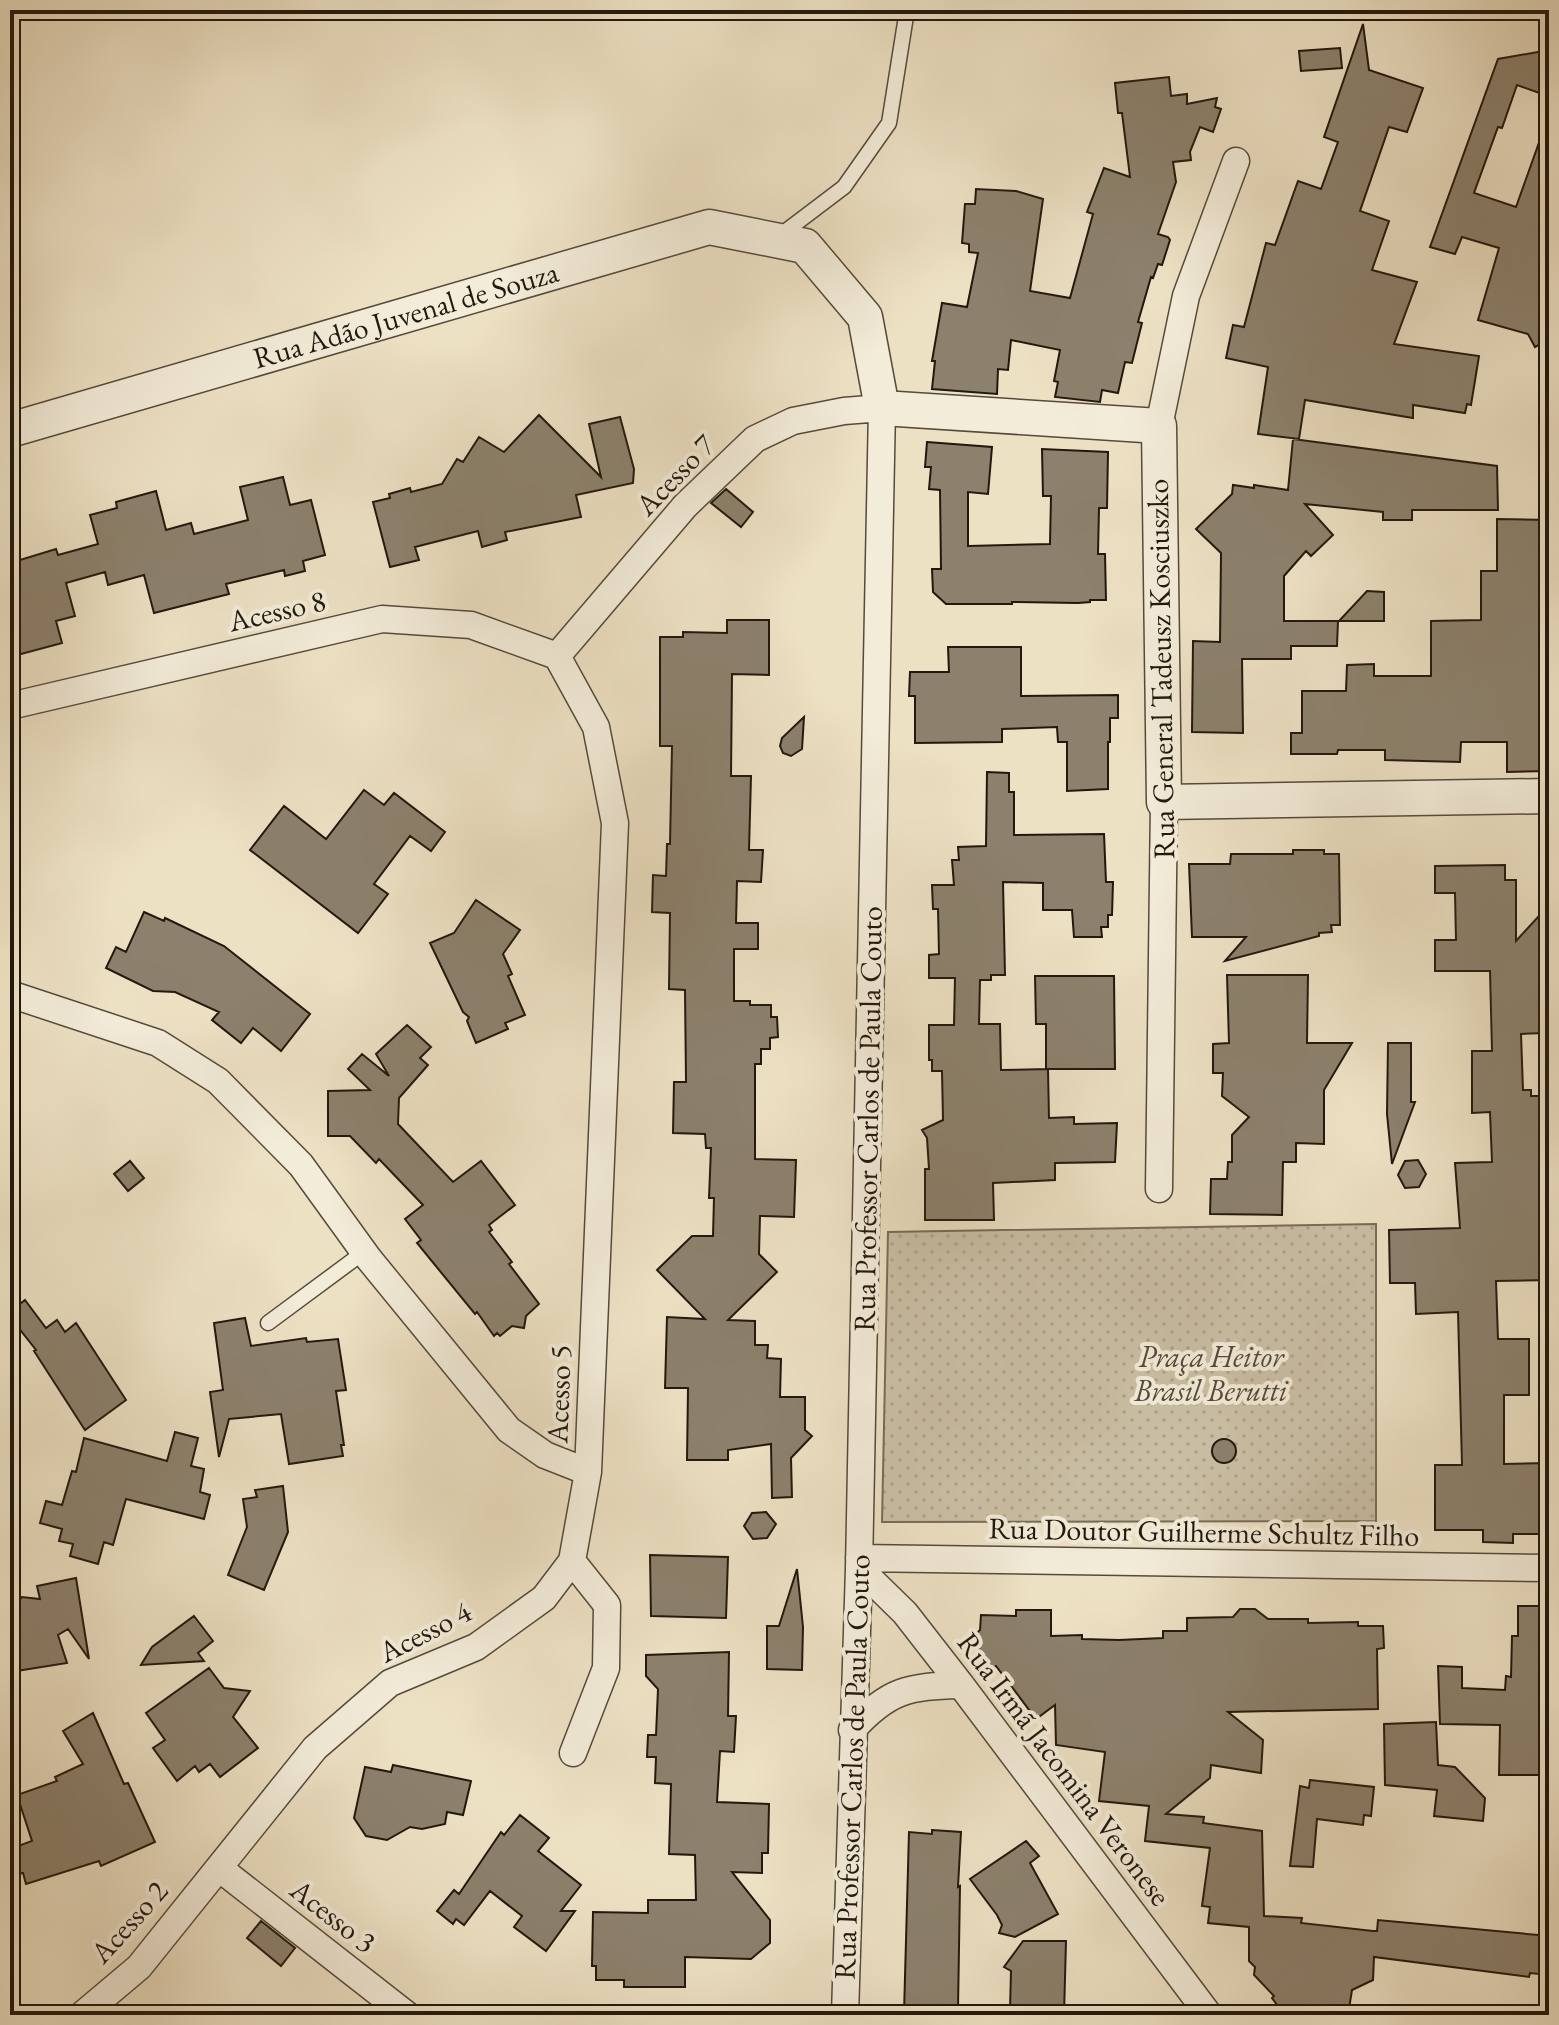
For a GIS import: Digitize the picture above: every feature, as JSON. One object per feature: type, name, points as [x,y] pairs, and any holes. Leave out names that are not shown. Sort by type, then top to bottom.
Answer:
[{"type":"street","name":"Rua General Tadeusz Kosciuszko","points":[[1159,1189],[1164,802],[1159,426],[1186,296],[1236,161]]},
{"type":"street","name":"Rua Adão Juvenal de Souza","points":[[10,430],[709,227],[789,243]]},
{"type":"street","name":"Rua Professor Carlos de Paula Couto","points":[[789,243],[865,317],[882,408],[859,1563],[845,2015]]},
{"type":"street","points":[[882,408],[1159,426]]},
{"type":"street","name":"Acesso 7","points":[[557,656],[685,506],[755,439],[793,421],[844,411],[882,408]]},
{"type":"street","name":"Acesso 8","points":[[10,706],[382,619],[471,625],[557,656]]},
{"type":"street","name":"Acesso 5","points":[[10,994],[158,1043],[218,1081],[301,1165],[364,1252],[509,1430],[545,1455],[588,1472],[615,823],[596,727],[557,656]]},
{"type":"street","points":[[1164,802],[1549,796]]},
{"type":"street","name":"Acesso 4","points":[[219,1868],[315,1748],[390,1683],[476,1647],[544,1598],[572,1561],[588,1472]]},
{"type":"street","points":[[572,1561],[607,1605],[606,1668],[573,1753]]},
{"type":"street","name":"Rua Doutor Guilherme Schultz Filho","points":[[859,1563],[1549,1568]]},
{"type":"street","name":"Rua Irmã Jacomina Veronese","points":[[859,1563],[905,1613],[961,1685],[1209,2015]]},
{"type":"street","points":[[852,1730],[872,1708],[899,1692],[929,1685],[961,1685]]},
{"type":"street","name":"Acesso 2","points":[[82,2015],[139,1967],[219,1868]]},
{"type":"street","name":"Acesso 3","points":[[219,1868],[407,2015]]},
{"type":"lane","points":[[789,243],[844,187],[889,123],[907,10]]},
{"type":"lane","points":[[268,1323],[364,1252]]},
{"type":"green space","name":"Praça Heitor Brasil Berutti","points":[[1376,1224],[1376,1521],[882,1522],[888,1232]]},
{"type":"building","points":[[1363,24],[1369,70],[1423,88],[1407,132],[1389,127],[1360,211],[1389,221],[1372,270],[1417,282],[1394,344],[1479,356],[1471,405],[1467,404],[1465,413],[1413,405],[1413,418],[1305,400],[1299,439],[1258,434],[1268,367],[1226,358],[1233,325],[1244,327],[1266,243],[1275,245],[1298,181],[1321,189],[1338,142],[1324,137]]},
{"type":"building","points":[[1340,48],[1342,68],[1301,71],[1299,51]]},
{"type":"building","points":[[1549,50],[1549,72],[1542,73],[1545,95],[1517,85],[1474,193],[1516,207],[1546,123],[1549,123],[1549,339],[1535,347],[1528,334],[1478,320],[1499,248],[1462,237],[1455,254],[1430,247],[1498,59]]},
{"type":"building","points":[[1169,77],[1171,96],[1187,94],[1187,104],[1217,98],[1215,107],[1221,109],[1213,132],[1200,127],[1190,152],[1191,160],[1173,162],[1176,182],[1158,234],[1170,240],[1162,265],[1158,264],[1151,277],[1138,322],[1142,323],[1132,363],[1125,362],[1118,393],[1102,390],[1100,402],[1055,397],[1058,382],[1054,381],[1060,350],[1011,340],[1008,370],[998,369],[997,394],[932,389],[935,361],[932,361],[942,303],[967,307],[978,253],[969,252],[969,244],[962,243],[965,204],[975,204],[976,189],[1016,191],[1043,199],[1030,291],[1070,298],[1093,214],[1087,212],[1104,168],[1130,177],[1115,83]]},
{"type":"building","points":[[539,415],[601,477],[589,424],[620,417],[634,469],[633,483],[576,495],[581,517],[505,532],[507,540],[482,547],[478,531],[415,547],[419,560],[390,567],[373,502],[410,488],[411,492],[442,484],[457,459],[463,462],[479,437],[504,452]]},
{"type":"building","points":[[1293,439],[1497,466],[1498,510],[1412,510],[1412,520],[1383,520],[1383,512],[1305,504],[1333,535],[1311,556],[1306,551],[1284,576],[1284,621],[1338,621],[1337,646],[1291,646],[1291,659],[1242,659],[1243,733],[1192,732],[1193,641],[1220,642],[1221,553],[1196,529],[1232,494],[1233,485],[1288,490]]},
{"type":"building","points":[[927,442],[992,447],[988,494],[968,492],[968,546],[1050,544],[1051,496],[1043,496],[1042,449],[1108,452],[1107,508],[1099,508],[1098,554],[1105,554],[1106,600],[946,604],[933,592],[932,569],[941,569],[940,490],[929,489],[931,467],[925,467]]},
{"type":"building","points":[[283,477],[290,505],[311,500],[325,555],[303,561],[305,571],[285,576],[284,570],[226,584],[229,594],[154,613],[144,575],[108,585],[105,572],[66,583],[75,616],[56,621],[62,643],[10,657],[10,563],[56,549],[58,555],[98,544],[90,515],[117,508],[116,502],[156,491],[166,530],[191,523],[194,534],[248,520],[240,487]]},
{"type":"building","points":[[726,489],[753,512],[741,527],[711,503]]},
{"type":"building","points":[[1497,519],[1549,520],[1549,771],[1507,772],[1507,742],[1461,742],[1460,762],[1385,760],[1385,750],[1291,754],[1291,733],[1302,733],[1302,691],[1346,691],[1347,665],[1374,664],[1374,676],[1431,676],[1431,621],[1481,620],[1481,571],[1497,571]]},
{"type":"building","points":[[1367,591],[1384,592],[1384,621],[1339,621]]},
{"type":"building","points":[[727,620],[769,620],[769,675],[732,674],[731,776],[751,776],[749,850],[763,850],[761,882],[737,881],[736,923],[758,923],[758,949],[734,949],[734,1001],[771,1005],[771,1017],[777,1017],[778,1037],[770,1038],[770,1049],[761,1049],[761,1064],[755,1064],[755,1159],[796,1160],[794,1217],[760,1216],[759,1254],[777,1272],[728,1320],[755,1321],[755,1345],[768,1345],[767,1358],[781,1359],[780,1397],[805,1397],[805,1430],[812,1436],[791,1458],[792,1497],[772,1498],[771,1444],[728,1450],[728,1460],[687,1460],[688,1388],[665,1388],[667,1317],[705,1319],[657,1270],[692,1236],[713,1236],[714,1198],[709,1198],[711,1148],[706,1148],[705,1134],[673,1133],[674,1082],[686,1082],[685,990],[669,989],[670,913],[652,912],[653,875],[666,876],[667,844],[670,844],[672,746],[660,746],[660,637],[683,637],[683,632],[727,633]]},
{"type":"building","points":[[948,647],[1021,647],[1021,696],[1118,695],[1118,718],[1110,718],[1108,789],[1067,791],[1067,742],[1058,742],[1057,727],[1002,729],[1002,742],[915,743],[915,696],[909,696],[910,672],[949,672]]},
{"type":"building","points":[[804,717],[802,749],[791,756],[783,753],[780,746],[782,738]]},
{"type":"building","points":[[987,772],[1009,773],[1009,792],[1014,792],[1014,835],[1104,834],[1106,882],[1113,882],[1112,915],[1108,915],[1108,927],[1101,927],[1102,937],[1074,937],[1072,910],[1043,910],[1043,883],[1003,882],[1005,975],[991,975],[991,980],[980,980],[979,1024],[1000,1024],[1001,1070],[1048,1069],[1049,1118],[1074,1117],[1074,1124],[1117,1123],[1115,1162],[1055,1163],[1055,1180],[993,1183],[994,1220],[925,1220],[925,1169],[929,1169],[927,1138],[922,1130],[943,1120],[942,1071],[932,1071],[929,1025],[954,1025],[955,978],[929,978],[929,955],[939,954],[938,909],[933,909],[932,885],[954,885],[952,860],[959,860],[958,847],[986,846]]},
{"type":"building","points":[[364,790],[384,805],[394,793],[445,832],[431,851],[410,836],[374,884],[388,894],[358,933],[250,850],[284,806],[326,839]]},
{"type":"building","points":[[1293,850],[1324,850],[1324,854],[1339,854],[1340,925],[1331,925],[1332,932],[1319,933],[1319,936],[1225,961],[1246,937],[1192,937],[1189,864],[1230,864],[1231,854],[1293,854]]},
{"type":"building","points":[[1505,865],[1505,880],[1516,880],[1516,941],[1549,905],[1549,1006],[1544,1011],[1544,1033],[1521,1034],[1523,1090],[1531,1090],[1531,1096],[1549,1096],[1549,1280],[1496,1281],[1498,1339],[1529,1339],[1529,1395],[1504,1395],[1504,1464],[1549,1463],[1549,1534],[1513,1534],[1513,1543],[1483,1542],[1483,1530],[1435,1530],[1435,1465],[1462,1465],[1458,1312],[1416,1314],[1415,1283],[1390,1283],[1389,1230],[1460,1228],[1455,1163],[1492,1162],[1490,1112],[1472,1113],[1472,1051],[1492,1051],[1490,971],[1435,971],[1435,940],[1456,940],[1455,893],[1435,893],[1435,866]]},
{"type":"building","points":[[476,900],[520,930],[503,954],[512,974],[508,976],[525,1015],[505,1023],[508,1029],[476,1043],[467,1021],[469,1017],[463,1012],[430,943],[454,933]]},
{"type":"building","points":[[144,912],[164,921],[165,918],[224,946],[310,1014],[281,1051],[253,1028],[241,1043],[212,1020],[219,1012],[175,992],[153,991],[106,968],[116,947],[126,952]]},
{"type":"building","points":[[1227,975],[1308,975],[1307,1043],[1352,1043],[1324,1090],[1324,1144],[1296,1143],[1296,1162],[1283,1162],[1282,1215],[1210,1214],[1211,1179],[1227,1179],[1228,1162],[1232,1162],[1232,1135],[1249,1117],[1222,1096],[1223,1073],[1213,1073],[1213,1044],[1229,1043]]},
{"type":"building","points":[[1035,976],[1114,976],[1115,1069],[1046,1069],[1046,1024],[1036,1024]]},
{"type":"building","points":[[407,1025],[431,1047],[420,1058],[428,1065],[399,1098],[398,1124],[453,1182],[481,1161],[515,1205],[489,1225],[492,1230],[489,1232],[539,1304],[526,1316],[524,1328],[512,1326],[500,1336],[497,1333],[494,1336],[417,1243],[421,1240],[405,1219],[423,1205],[379,1159],[376,1163],[350,1136],[328,1136],[328,1091],[370,1090],[348,1069],[362,1054],[389,1076],[376,1054]]},
{"type":"building","points":[[1388,1043],[1411,1043],[1411,1102],[1415,1102],[1392,1164],[1387,1114]]},
{"type":"building","points":[[1418,1160],[1426,1174],[1419,1187],[1405,1188],[1398,1175],[1405,1161]]},
{"type":"building","points":[[130,1161],[144,1178],[128,1191],[114,1174]]},
{"type":"building","points":[[25,1300],[46,1328],[57,1320],[65,1332],[76,1323],[126,1400],[85,1430],[36,1350],[10,1317],[10,1312]]},
{"type":"building","points":[[245,1318],[251,1346],[306,1338],[307,1342],[338,1339],[346,1390],[336,1391],[343,1456],[289,1464],[281,1414],[229,1419],[219,1457],[210,1392],[223,1390],[214,1323]]},
{"type":"building","points":[[175,1432],[198,1438],[191,1466],[204,1469],[200,1492],[210,1495],[204,1519],[126,1499],[113,1545],[104,1542],[98,1564],[70,1556],[73,1544],[59,1541],[62,1529],[40,1523],[46,1501],[62,1505],[72,1471],[76,1472],[84,1438],[167,1461]]},
{"type":"building","points":[[1224,1439],[1232,1443],[1236,1451],[1232,1459],[1224,1463],[1216,1459],[1212,1451],[1216,1443]]},
{"type":"building","points":[[283,1486],[288,1532],[264,1590],[228,1575],[247,1527],[243,1499],[257,1497],[255,1490]]},
{"type":"building","points":[[766,1512],[776,1524],[767,1538],[753,1539],[744,1526],[752,1513]]},
{"type":"building","points":[[650,1555],[728,1557],[726,1618],[651,1616]]},
{"type":"building","points":[[797,1569],[803,1627],[802,1670],[767,1669],[767,1626],[779,1626]]},
{"type":"building","points":[[76,1578],[89,1659],[68,1629],[58,1635],[67,1663],[10,1672],[10,1612],[22,1597],[40,1599],[37,1586]]},
{"type":"building","points":[[1518,1606],[1549,1606],[1549,1775],[1499,1775],[1500,1725],[1440,1724],[1438,1666],[1462,1667],[1462,1688],[1505,1690],[1506,1676],[1511,1677],[1512,1636],[1518,1636]]},
{"type":"building","points":[[1240,1609],[1255,1609],[1268,1619],[1308,1619],[1308,1623],[1358,1622],[1358,1626],[1383,1626],[1384,1648],[1377,1649],[1378,1709],[1228,1712],[1263,1740],[1261,1773],[1211,1765],[1210,1778],[1166,1814],[1204,1817],[1203,1823],[1262,1831],[1264,1916],[1302,1918],[1301,1923],[1373,1931],[1377,1931],[1378,1920],[1549,1936],[1549,1975],[1530,1973],[1529,1977],[1374,1957],[1373,1980],[1352,1990],[1348,2015],[1302,2015],[1281,2010],[1272,1998],[1274,1996],[1254,1975],[1255,1967],[1249,1961],[1249,1927],[1208,1923],[1210,1907],[1202,1906],[1210,1848],[1145,1841],[1149,1806],[1099,1801],[1105,1752],[1056,1745],[1055,1705],[1036,1719],[971,1638],[980,1630],[981,1615],[1016,1616],[1016,1610],[1051,1610],[1051,1636],[1082,1635],[1082,1639],[1119,1640],[1163,1638],[1163,1631],[1187,1631],[1187,1618],[1233,1617]]},
{"type":"building","points":[[194,1616],[213,1641],[198,1653],[204,1661],[141,1665],[152,1647]]},
{"type":"building","points":[[729,1652],[728,1716],[736,1716],[734,1752],[720,1751],[717,1802],[769,1804],[768,1853],[762,1853],[762,1873],[732,1872],[770,1920],[770,1943],[751,1959],[685,1957],[685,1987],[624,1987],[624,1980],[596,1980],[596,1966],[592,1966],[593,1912],[648,1913],[648,1900],[696,1900],[695,1855],[669,1854],[671,1784],[655,1783],[656,1757],[647,1757],[648,1735],[656,1735],[658,1689],[646,1676],[646,1655]]},
{"type":"building","points":[[209,1668],[224,1688],[250,1691],[233,1717],[258,1748],[220,1777],[210,1764],[199,1772],[195,1766],[177,1781],[153,1748],[165,1740],[146,1713]]},
{"type":"building","points":[[93,1713],[124,1784],[128,1783],[155,1842],[101,1866],[99,1861],[26,1884],[23,1873],[18,1874],[10,1849],[32,1841],[17,1795],[57,1781],[55,1777],[83,1764],[63,1731]]},
{"type":"building","points":[[1436,1722],[1438,1765],[1455,1767],[1485,1798],[1483,1821],[1434,1816],[1437,1790],[1385,1785],[1384,1724]]},
{"type":"building","points":[[393,1765],[471,1781],[463,1815],[447,1812],[445,1824],[422,1829],[410,1827],[387,1840],[366,1836],[354,1818],[365,1767],[391,1772]]},
{"type":"building","points":[[1310,1780],[1374,1787],[1371,1816],[1364,1815],[1363,1825],[1317,1819],[1313,1867],[1290,1866],[1300,1786],[1309,1788]]},
{"type":"building","points":[[520,1815],[549,1838],[538,1851],[581,1885],[561,1911],[575,1911],[546,1951],[514,1927],[522,1916],[490,1891],[464,1925],[456,1919],[453,1924],[437,1911],[454,1890],[459,1894],[501,1832],[504,1835]]},
{"type":"building","points":[[932,1830],[961,1832],[958,2009],[947,2008],[947,2015],[904,2013],[909,1832],[932,1834]]},
{"type":"building","points":[[1026,1841],[1039,1856],[1030,1863],[1058,1914],[1015,1937],[999,1933],[1002,1925],[997,1915],[970,1879]]},
{"type":"building","points":[[261,1921],[295,1948],[281,1966],[247,1938]]},
{"type":"building","points":[[1023,1941],[1066,1941],[1064,2015],[1035,2015],[1035,2011],[1010,2010],[1011,1971],[1004,1967]]}]
